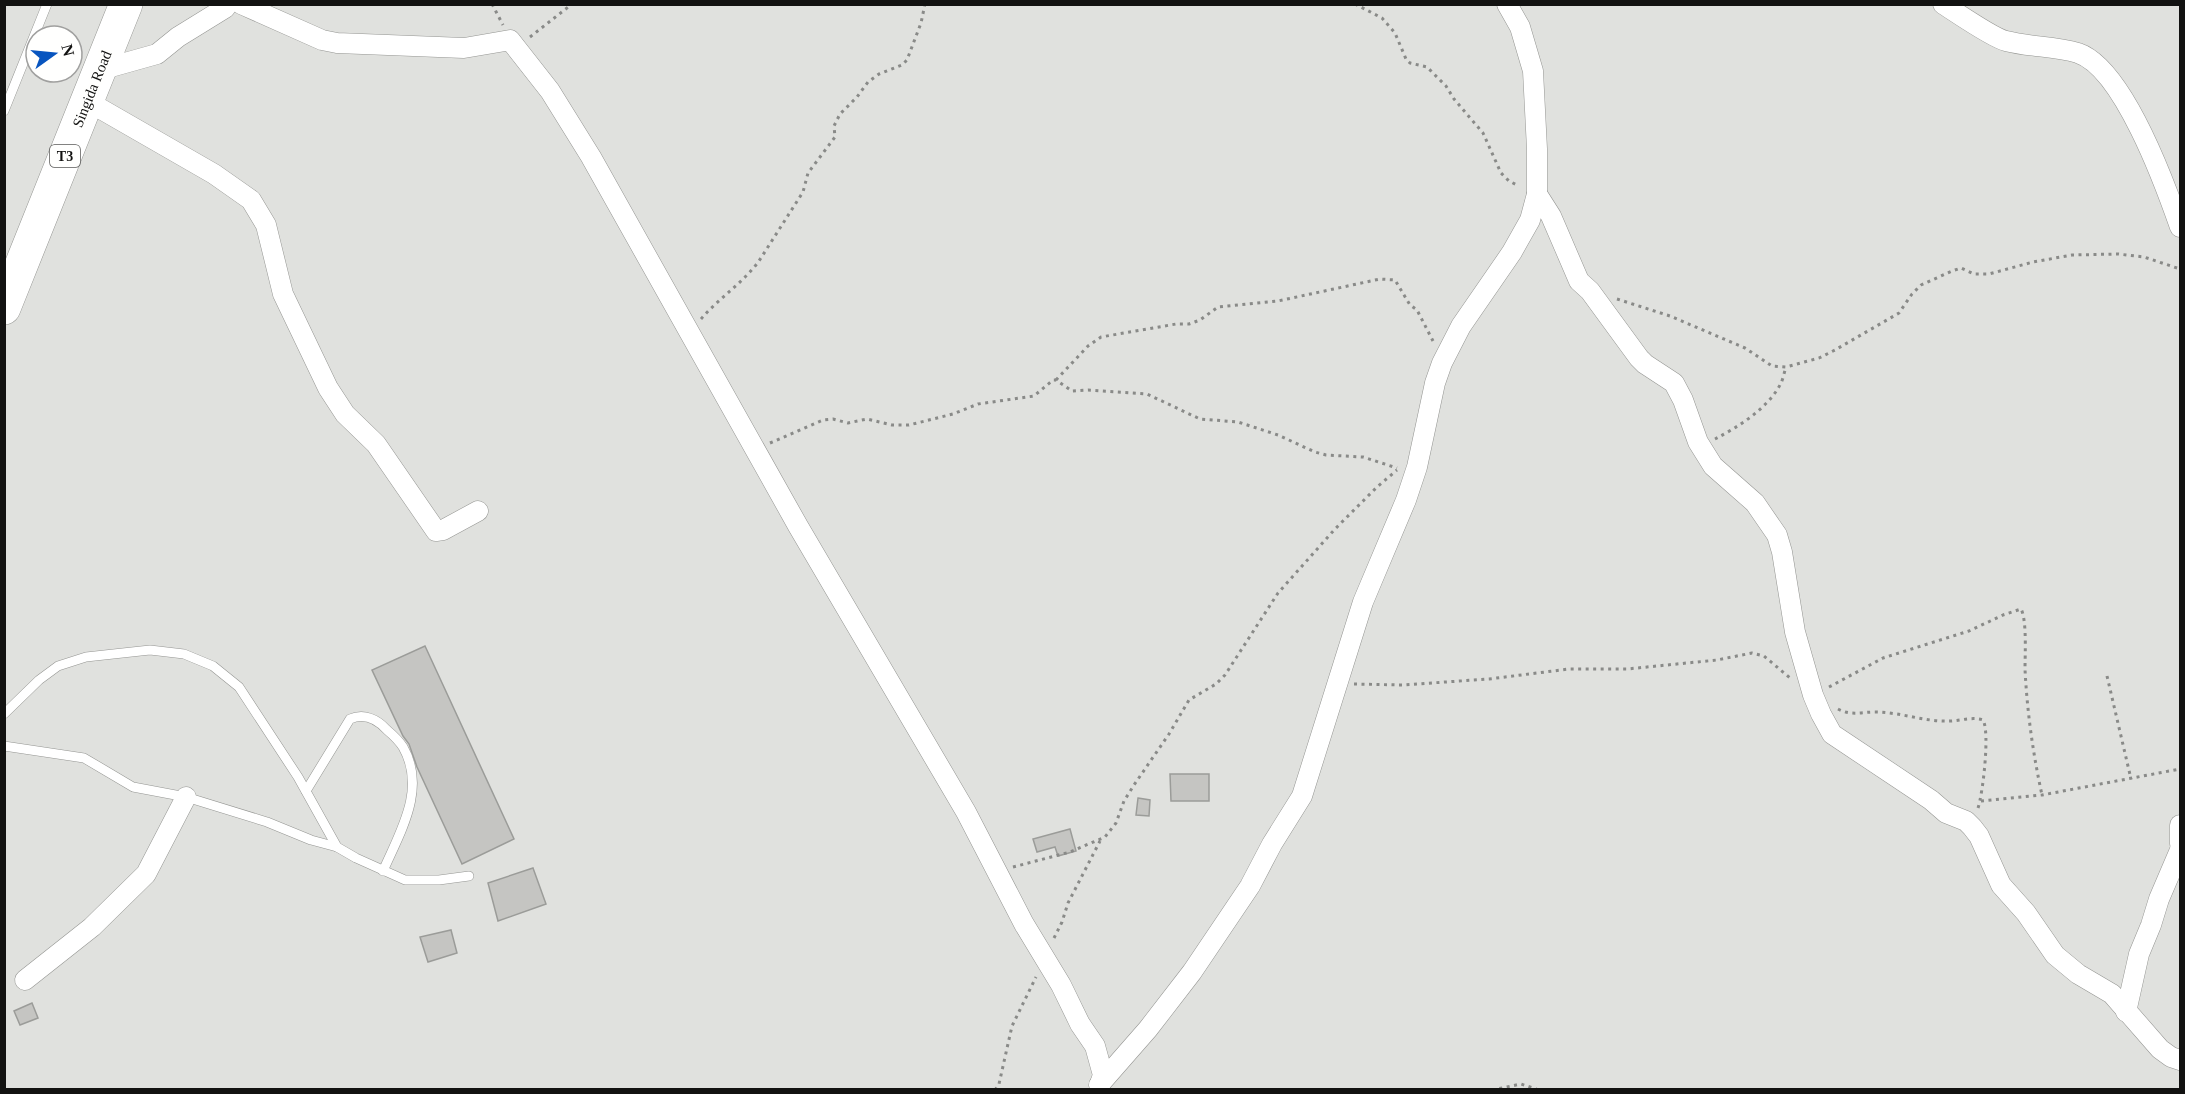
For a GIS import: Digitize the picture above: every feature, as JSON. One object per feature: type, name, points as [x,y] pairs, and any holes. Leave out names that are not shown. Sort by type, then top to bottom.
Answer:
[{"type":"highway","name":"Singida Road","points":[[4,308],[126,4]]},
{"type":"street","points":[[1098,1087],[1171,1000],[1250,886],[1272,844],[1302,796],[1363,602],[1406,500],[1417,467],[1435,383],[1442,363],[1461,326],[1522,236],[1536,199],[1533,71],[1520,27],[1507,4]]},
{"type":"street","points":[[1943,4],[2003,41],[2080,54],[2098,67],[2118,90],[2139,128],[2181,227]]},
{"type":"street","points":[[100,70],[157,54],[178,37],[229,5],[322,40],[337,43],[464,48],[510,40],[517,47],[550,91],[591,157],[754,449],[966,812],[1024,924],[1080,1024],[1095,1046],[1103,1075],[1098,1087]]},
{"type":"street","points":[[87,101],[214,174],[251,200],[266,225],[283,294],[309,351],[345,414],[376,444],[436,531],[444,530],[478,511]]},
{"type":"street","points":[[1536,199],[1551,216],[1579,281],[1590,291],[1639,358],[1674,383],[1683,400],[1698,442],[1713,466],[1755,503],[1777,535],[1782,552],[1795,632],[1819,692],[1821,714],[1832,734],[1931,800],[1946,813],[1966,821],[1972,827],[2001,885],[2026,913],[2055,955],[2078,974],[2119,999],[2126,1011],[2160,1049],[2171,1057],[2181,1060]]},
{"type":"street","points":[[25,980],[92,927],[146,874],[186,797]]},
{"type":"street","points":[[2181,825],[2181,844]]},
{"type":"street","points":[[2126,1011],[2139,954],[2159,899],[2181,850]]},
{"type":"lane","points":[[4,111],[47,4]]},
{"type":"lane","points":[[4,714],[39,680],[58,666],[86,657],[150,650],[184,654],[213,666],[239,687],[282,751],[337,847]]},
{"type":"lane","points":[[306,791],[350,719],[368,717],[383,725],[402,745],[410,762],[413,788],[410,808],[383,871]]},
{"type":"lane","points":[[4,746],[84,759],[133,787],[186,797],[267,822],[311,840],[337,847],[405,880],[439,880],[469,876]]},
{"type":"path","points":[[517,47],[572,4]]},
{"type":"path","points":[[689,333],[714,304],[752,271],[759,261],[803,192],[807,173],[835,137],[834,126],[840,114],[868,82],[879,74],[902,65],[907,60],[921,23],[925,4]]},
{"type":"path","points":[[1355,4],[1382,18],[1395,33],[1410,63],[1427,67],[1446,86],[1483,133],[1501,173],[1536,202],[1536,199]]},
{"type":"path","points":[[1590,291],[1670,316],[1746,348],[1772,366],[1786,367],[1819,358],[1899,313],[1921,285],[1952,270],[1961,268],[1974,274],[1989,274],[2033,262],[2072,255],[2118,254],[2144,256],[2181,269]]},
{"type":"path","points":[[754,449],[823,420],[833,419],[848,423],[867,419],[892,425],[909,425],[953,414],[978,404],[1034,396],[1056,380],[1088,346],[1101,337],[1195,322],[1218,307],[1278,301],[1306,293],[1390,278],[1395,280],[1410,305],[1417,310],[1442,363]]},
{"type":"path","points":[[1698,442],[1711,441],[1732,430],[1762,406],[1780,385],[1786,367]]},
{"type":"path","points":[[995,1089],[999,1084],[1012,1026],[1062,922],[1068,903],[1101,840],[1116,823],[1129,793],[1189,700],[1216,684],[1225,675],[1278,593],[1335,529],[1377,487],[1399,469],[1364,457],[1315,452],[1278,435],[1238,422],[1200,419],[1147,394],[1072,391],[1056,380]]},
{"type":"path","points":[[1819,692],[1874,662],[1969,631],[2021,609],[2024,617],[2025,667],[2032,738],[2042,795]]},
{"type":"path","points":[[1337,684],[1402,685],[1489,680],[1569,669],[1628,669],[1688,663],[1752,653],[1764,656],[1819,692],[1844,712],[1855,714],[1874,712],[1932,720],[1954,721],[1978,718],[1983,720],[1986,726],[1980,801],[1972,827]]},
{"type":"path","points":[[2107,676],[2131,778]]},
{"type":"path","points":[[1980,801],[2042,795],[2181,769]]},
{"type":"path","points":[[997,871],[1070,852],[1101,840]]},
{"type":"path","points":[[1492,1089],[1521,1084],[1539,1089]]},
{"type":"building","points":[[425,646],[514,839],[462,864],[417,767],[409,744],[372,670]]},
{"type":"building","points":[[1170,774],[1209,774],[1209,801],[1171,801]]},
{"type":"building","points":[[1138,798],[1150,800],[1149,816],[1136,815]]},
{"type":"building","points":[[1070,829],[1076,851],[1058,856],[1055,847],[1037,852],[1033,839]]},
{"type":"building","points":[[533,868],[546,904],[498,921],[488,883]]},
{"type":"building","points":[[451,930],[457,953],[428,962],[420,937]]},
{"type":"building","points":[[32,1003],[38,1018],[20,1025],[14,1011]]}]
